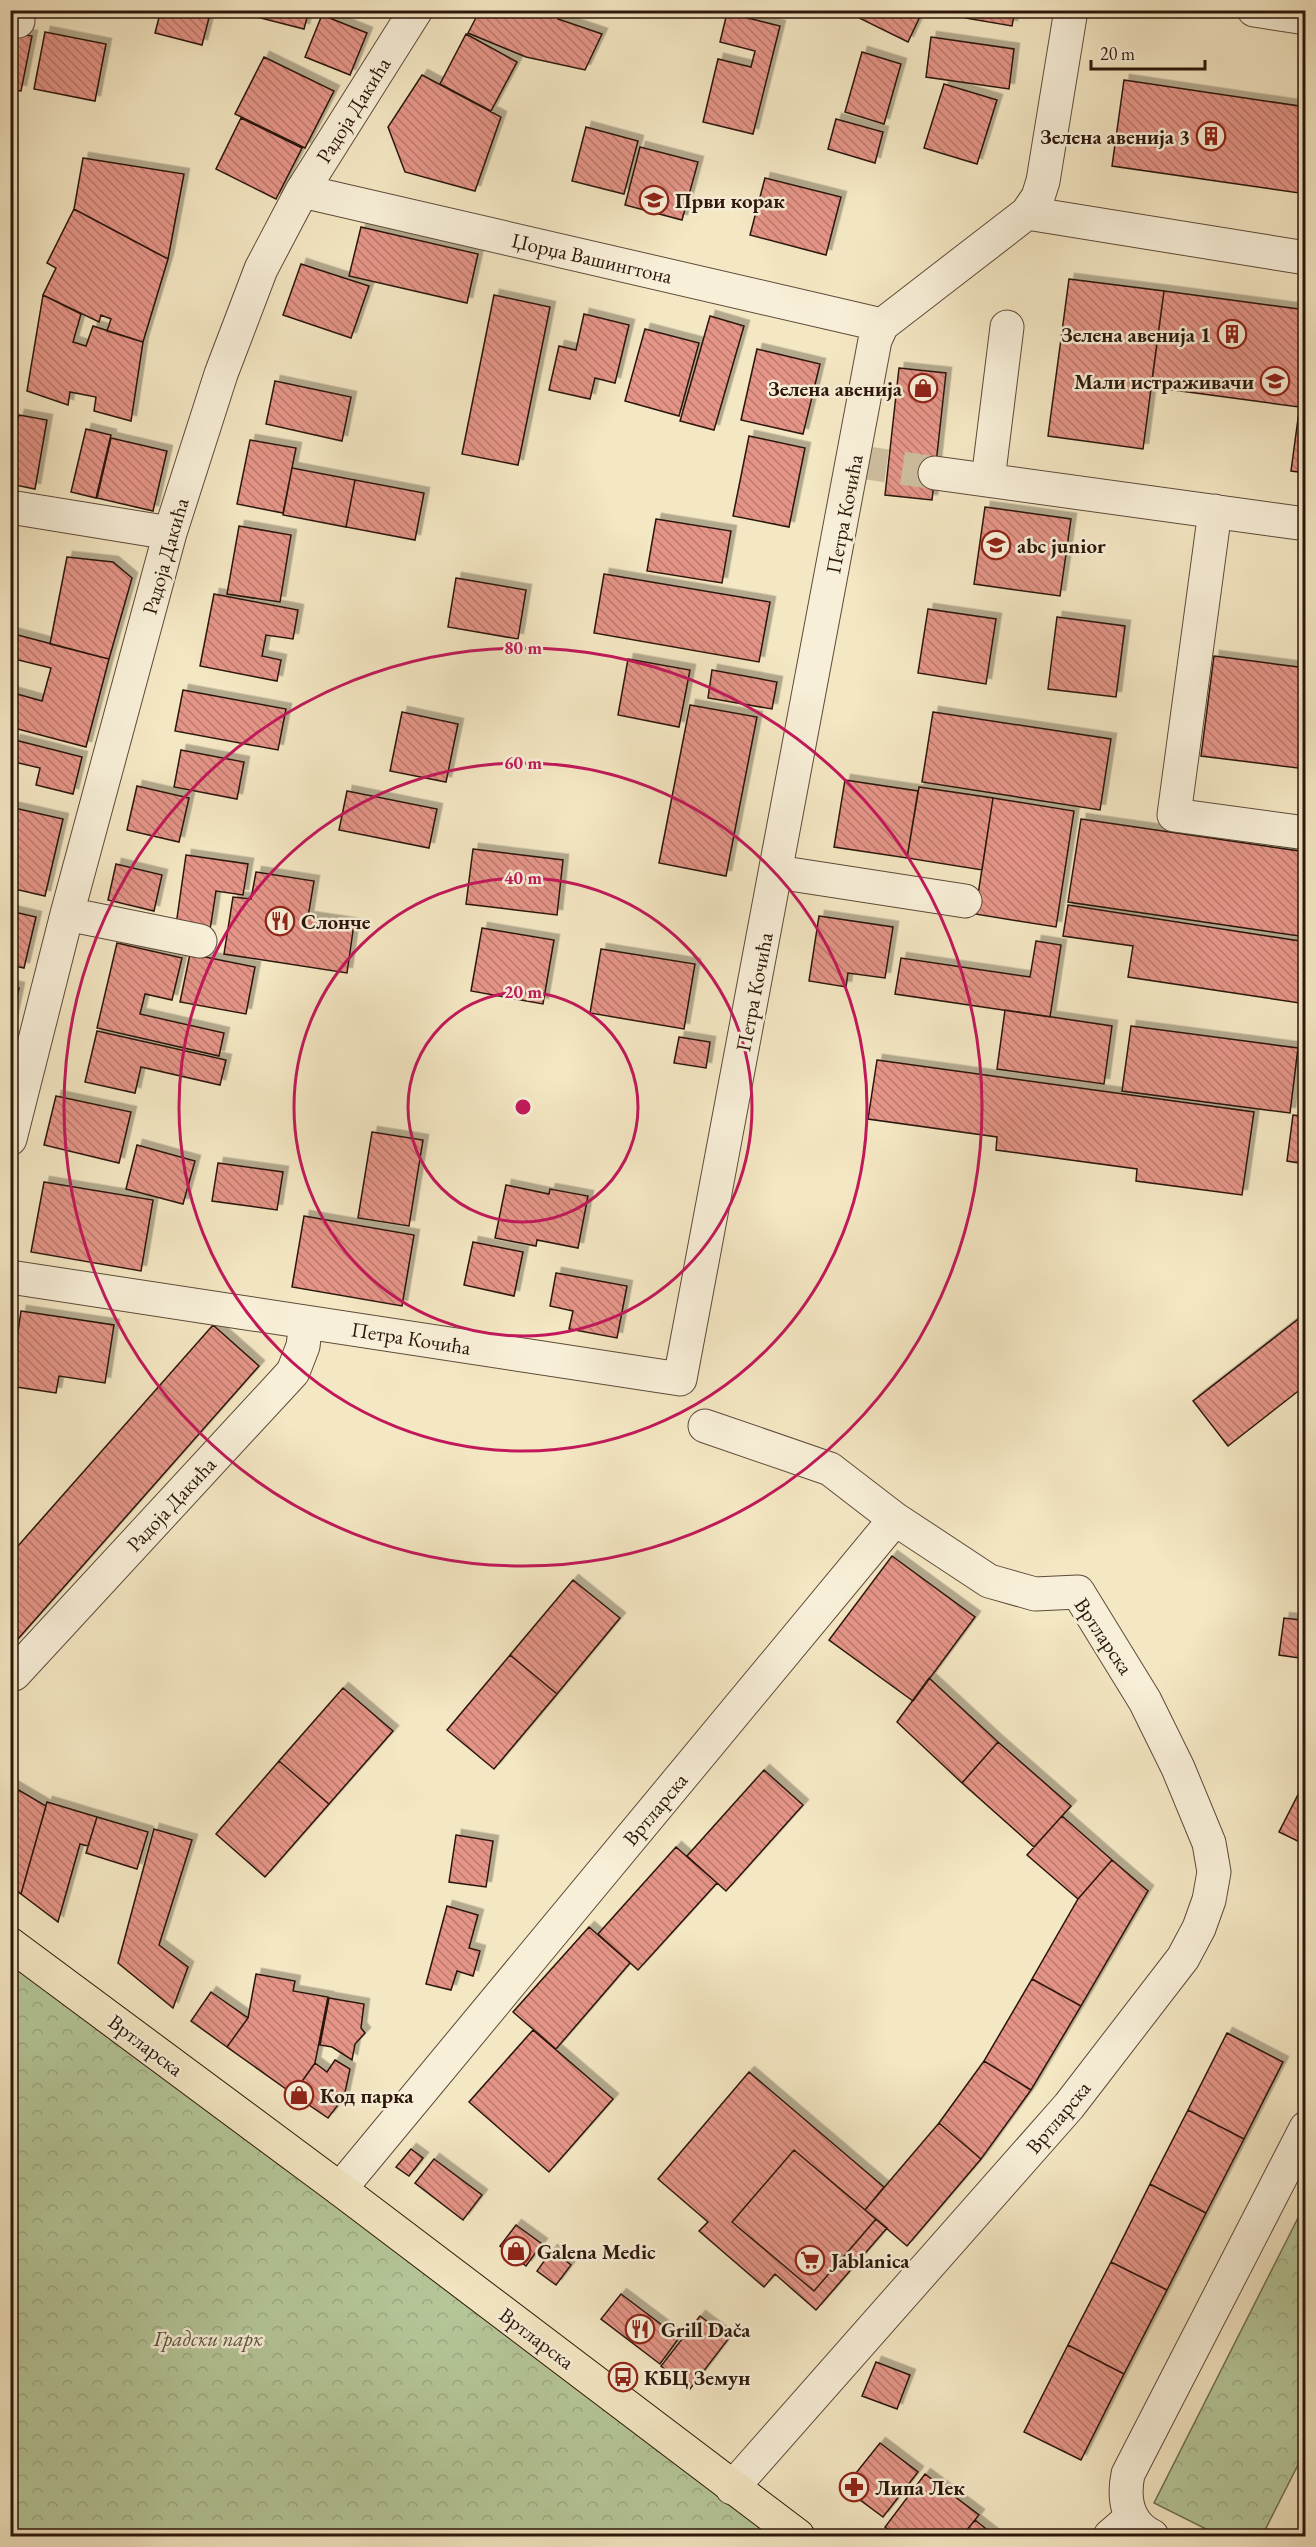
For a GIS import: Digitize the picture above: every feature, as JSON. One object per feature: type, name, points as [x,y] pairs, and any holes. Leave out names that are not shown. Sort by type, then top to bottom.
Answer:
[{"type":"main road","name":"Вртларска","points":[[10,1944],[340,2189],[798,2536]]},
{"type":"street","name":"Радоја Дакића","points":[[10,1139],[67,914],[170,533],[220,374],[261,269],[302,191],[416,10]]},
{"type":"street","points":[[882,325],[1027,213],[1038,197],[1043,181],[1071,10]]},
{"type":"street","points":[[1254,10],[1305,18]]},
{"type":"street","name":"Џорџа Вашингтона","points":[[302,191],[882,325]]},
{"type":"street","points":[[1027,213],[1305,258]]},
{"type":"street","name":"Петра Кочића","points":[[10,1277],[680,1379],[777,872],[875,340],[882,325]]},
{"type":"street","points":[[988,480],[1007,327]]},
{"type":"street","points":[[935,473],[1305,524]]},
{"type":"street","points":[[10,507],[170,533]]},
{"type":"street","points":[[1215,511],[1174,815],[1305,833]]},
{"type":"street","points":[[777,872],[965,901]]},
{"type":"street","points":[[67,914],[200,941]]},
{"type":"street","name":"Радоја Дакића","points":[[14,1674],[293,1372],[303,1346],[306,1322]]},
{"type":"street","points":[[705,1426],[830,1469],[895,1519]]},
{"type":"street","name":"Вртларска","points":[[340,2189],[895,1519],[988,1581],[1035,1594],[1078,1592],[1145,1701],[1178,1768],[1209,1843],[1214,1872],[1209,1900],[1199,1928],[1183,1958],[1069,2106],[732,2488]]},
{"type":"street","points":[[1131,2530],[1125,2492],[1128,2474],[1305,2128]]},
{"type":"green space","name":"Градски парк","points":[[10,1957],[798,2536],[11,2536]]},
{"type":"green space","points":[[1305,2204],[1305,2451],[1262,2536],[1220,2536],[1154,2503]]},
{"type":"building","points":[[161,10],[211,10],[202,45],[155,33]]},
{"type":"building","points":[[229,10],[309,10],[304,29]]},
{"type":"building","points":[[480,10],[560,10],[558,19],[602,34],[585,70],[526,57],[468,33]]},
{"type":"building","points":[[855,10],[923,10],[908,42],[853,15]]},
{"type":"building","points":[[966,10],[1015,10],[1012,26],[965,18]]},
{"type":"building","points":[[727,13],[780,26],[753,134],[703,122],[718,59],[751,67],[755,51],[720,42]]},
{"type":"building","points":[[322,15],[367,33],[350,75],[305,57]]},
{"type":"building","points":[[10,32],[32,36],[21,91],[10,89]]},
{"type":"building","points":[[45,32],[106,44],[95,101],[34,89]]},
{"type":"building","points":[[466,34],[517,62],[491,111],[440,84]]},
{"type":"building","points":[[931,37],[1014,49],[1009,89],[926,77]]},
{"type":"building","points":[[862,52],[901,64],[884,124],[845,112]]},
{"type":"building","points":[[264,57],[334,91],[305,148],[235,114]]},
{"type":"building","points":[[422,75],[501,117],[475,191],[405,172],[388,127]]},
{"type":"building","name":"Зелена авенија 3","points":[[1124,80],[1306,107],[1306,194],[1112,166]]},
{"type":"building","points":[[944,84],[997,100],[977,164],[924,148]]},
{"type":"building","points":[[241,118],[302,148],[276,199],[216,169]]},
{"type":"building","points":[[836,119],[883,132],[875,163],[828,149]]},
{"type":"building","points":[[586,127],[638,141],[624,194],[572,181]]},
{"type":"building","points":[[640,147],[698,162],[682,220],[625,205]]},
{"type":"building","points":[[83,158],[184,174],[168,259],[74,209]]},
{"type":"building","points":[[765,178],[841,197],[826,255],[750,235]]},
{"type":"building","points":[[74,209],[168,259],[143,342],[107,331],[111,319],[101,315],[99,322],[43,295],[56,268],[47,263]]},
{"type":"building","points":[[361,227],[478,254],[467,303],[349,276]]},
{"type":"building","points":[[301,264],[369,286],[351,338],[283,315]]},
{"type":"building","points":[[1069,279],[1164,291],[1143,449],[1048,436]]},
{"type":"building","name":"Зелена авенија 1","points":[[1164,291],[1306,310],[1306,359],[1299,407],[1151,387]]},
{"type":"building","points":[[43,295],[81,314],[73,342],[86,346],[93,326],[143,342],[131,421],[94,411],[96,397],[70,392],[68,405],[27,391]]},
{"type":"building","points":[[494,295],[550,307],[518,465],[462,454]]},
{"type":"building","points":[[584,314],[629,325],[615,383],[595,378],[590,399],[549,390],[559,346],[576,350]]},
{"type":"building","points":[[710,316],[744,326],[714,430],[680,421]]},
{"type":"building","points":[[645,329],[699,343],[679,416],[625,401]]},
{"type":"building","points":[[757,349],[820,364],[803,434],[741,420]]},
{"type":"building","points":[[1306,359],[1306,473],[1291,471]]},
{"type":"building","points":[[899,368],[946,373],[932,500],[885,495]]},
{"type":"building","points":[[275,381],[351,397],[342,441],[266,424]]},
{"type":"building","points":[[19,415],[47,420],[35,489],[10,484],[10,429],[15,430]]},
{"type":"building","points":[[86,429],[111,435],[96,498],[71,492]]},
{"type":"building","points":[[749,436],[805,448],[789,527],[733,516]]},
{"type":"building","points":[[111,438],[167,451],[153,511],[97,498]]},
{"type":"building","points":[[250,440],[296,448],[283,513],[237,504]]},
{"type":"building","points":[[292,468],[355,480],[346,527],[283,515]]},
{"type":"building","points":[[355,480],[424,493],[415,540],[346,527]]},
{"type":"building","points":[[985,507],[1071,519],[1060,596],[974,584]]},
{"type":"building","points":[[656,519],[731,531],[722,583],[647,571]]},
{"type":"building","points":[[239,526],[291,535],[280,602],[227,594]]},
{"type":"building","points":[[67,557],[113,562],[132,578],[109,659],[50,644]]},
{"type":"building","points":[[604,574],[770,602],[759,662],[594,633]]},
{"type":"building","points":[[456,578],[526,590],[518,639],[448,627]]},
{"type":"building","points":[[214,594],[298,610],[293,639],[266,635],[262,656],[281,660],[277,681],[200,666]]},
{"type":"building","points":[[928,609],[996,619],[986,684],[918,673]]},
{"type":"building","points":[[1057,617],[1125,626],[1116,697],[1048,689]]},
{"type":"building","points":[[10,633],[109,659],[86,747],[10,727],[10,692],[42,701],[51,668],[10,658]]},
{"type":"building","points":[[1214,656],[1306,668],[1306,769],[1201,756]]},
{"type":"building","points":[[628,659],[690,670],[679,727],[618,715]]},
{"type":"building","points":[[712,670],[777,682],[772,709],[708,698]]},
{"type":"building","points":[[183,690],[286,709],[278,750],[175,731]]},
{"type":"building","points":[[690,705],[757,717],[726,876],[659,863]]},
{"type":"building","points":[[402,712],[458,724],[446,782],[390,771]]},
{"type":"building","points":[[933,712],[1111,739],[1100,810],[922,782]]},
{"type":"building","points":[[15,740],[82,757],[73,794],[36,785],[40,768],[10,761]]},
{"type":"building","points":[[181,750],[244,762],[237,799],[174,787]]},
{"type":"building","points":[[845,780],[918,791],[907,858],[834,847]]},
{"type":"building","points":[[137,786],[189,798],[179,842],[127,830]]},
{"type":"building","points":[[919,787],[993,798],[982,870],[907,858]]},
{"type":"building","points":[[347,791],[437,809],[429,848],[339,830]]},
{"type":"building","points":[[993,798],[1074,811],[1056,927],[975,914]]},
{"type":"building","points":[[10,807],[63,819],[45,896],[10,888]]},
{"type":"building","points":[[1081,819],[1306,852],[1306,937],[1068,902]]},
{"type":"building","points":[[473,849],[563,860],[557,915],[466,904]]},
{"type":"building","points":[[186,855],[248,864],[243,895],[216,891],[210,930],[176,925]]},
{"type":"building","points":[[116,864],[162,875],[154,911],[108,900]]},
{"type":"building","name":"Слонче","points":[[256,872],[314,881],[308,917],[354,924],[347,973],[224,954],[233,897],[251,899]]},
{"type":"building","points":[[1068,905],[1306,942],[1306,1004],[1128,977],[1133,946],[1063,936]]},
{"type":"building","points":[[10,911],[36,917],[24,968],[10,965]]},
{"type":"building","points":[[819,916],[893,927],[885,978],[848,973],[846,987],[809,981]]},
{"type":"building","points":[[482,928],[554,940],[543,1004],[471,991]]},
{"type":"building","points":[[1036,941],[1061,945],[1050,1017],[895,994],[901,958],[1030,977]]},
{"type":"building","points":[[117,943],[182,958],[172,1000],[145,994],[140,1014],[224,1033],[219,1056],[97,1028]]},
{"type":"building","points":[[601,949],[695,964],[684,1029],[590,1013]]},
{"type":"building","points":[[190,954],[255,967],[246,1014],[180,1002]]},
{"type":"building","points":[[10,986],[19,988],[10,1032]]},
{"type":"building","points":[[1005,1010],[1112,1026],[1104,1084],[997,1069]]},
{"type":"building","points":[[1131,1026],[1298,1048],[1290,1113],[1122,1091]]},
{"type":"building","points":[[97,1031],[226,1060],[220,1085],[141,1067],[135,1093],[85,1082]]},
{"type":"building","points":[[679,1037],[710,1042],[706,1068],[674,1063]]},
{"type":"building","points":[[877,1060],[1254,1112],[1242,1195],[1136,1181],[1137,1169],[996,1150],[997,1137],[868,1119]]},
{"type":"building","points":[[56,1096],[131,1112],[119,1163],[44,1145]]},
{"type":"building","points":[[1293,1115],[1306,1117],[1306,1164],[1287,1161]]},
{"type":"building","points":[[372,1132],[423,1140],[409,1226],[358,1218]]},
{"type":"building","points":[[137,1145],[195,1161],[183,1204],[126,1189]]},
{"type":"building","points":[[218,1163],[283,1172],[277,1210],[212,1201]]},
{"type":"building","points":[[44,1182],[153,1200],[141,1271],[31,1252]]},
{"type":"building","points":[[506,1185],[549,1194],[550,1189],[588,1196],[578,1248],[537,1240],[536,1246],[495,1238]]},
{"type":"building","points":[[304,1216],[414,1235],[402,1306],[292,1287]]},
{"type":"building","points":[[473,1242],[523,1252],[514,1296],[464,1285]]},
{"type":"building","points":[[556,1273],[627,1286],[617,1338],[569,1329],[573,1311],[550,1306]]},
{"type":"building","points":[[21,1311],[114,1325],[105,1383],[59,1376],[56,1393],[10,1386]]},
{"type":"building","points":[[1306,1313],[1306,1385],[1228,1446],[1193,1401]]},
{"type":"building","points":[[213,1325],[259,1366],[10,1648],[10,1555]]},
{"type":"building","points":[[892,1556],[975,1617],[913,1701],[829,1640]]},
{"type":"building","points":[[573,1580],[620,1618],[557,1694],[510,1655]]},
{"type":"building","points":[[1306,1611],[1306,1659],[1279,1655],[1284,1618],[1301,1620]]},
{"type":"building","points":[[510,1655],[557,1694],[494,1769],[447,1730]]},
{"type":"building","points":[[929,1678],[998,1742],[962,1783],[897,1722]]},
{"type":"building","points":[[343,1688],[393,1731],[329,1804],[279,1761]]},
{"type":"building","points":[[998,1742],[1071,1806],[1034,1847],[962,1783]]},
{"type":"building","points":[[279,1761],[329,1804],[265,1877],[216,1834]]},
{"type":"building","points":[[764,1770],[803,1805],[726,1891],[687,1856]]},
{"type":"building","points":[[1306,1779],[1306,1845],[1279,1832]]},
{"type":"building","points":[[10,1785],[46,1806],[21,1894],[10,1886]]},
{"type":"building","points":[[47,1802],[97,1817],[88,1846],[80,1844],[58,1922],[21,1894]]},
{"type":"building","points":[[1062,1816],[1112,1860],[1078,1899],[1027,1855]]},
{"type":"building","points":[[97,1817],[148,1832],[137,1869],[86,1853]]},
{"type":"building","points":[[154,1829],[192,1840],[159,1945],[188,1967],[173,2008],[118,1963]]},
{"type":"building","points":[[456,1835],[493,1841],[486,1887],[449,1882]]},
{"type":"building","points":[[676,1847],[717,1883],[638,1970],[598,1934]]},
{"type":"building","points":[[1112,1860],[1148,1891],[1081,2006],[1032,1979],[1078,1899]]},
{"type":"building","points":[[447,1906],[478,1915],[469,1948],[480,1951],[473,1976],[457,1971],[451,1990],[426,1984]]},
{"type":"building","points":[[589,1927],[630,1963],[556,2049],[513,2012]]},
{"type":"building","points":[[256,1974],[295,1981],[293,1991],[328,1997],[315,2063],[293,2094],[227,2047],[248,2018]]},
{"type":"building","points":[[1032,1979],[1081,2006],[1031,2090],[984,2061]]},
{"type":"building","points":[[211,1992],[248,2018],[227,2047],[191,2021]]},
{"type":"building","points":[[329,1998],[364,2004],[361,2028],[365,2033],[355,2044],[352,2060],[332,2047],[320,2045]]},
{"type":"building","points":[[533,2030],[613,2099],[549,2172],[469,2102]]},
{"type":"building","points":[[1227,2033],[1283,2062],[1244,2139],[1188,2110]]},
{"type":"building","points":[[335,2060],[350,2069],[344,2097],[328,2118],[293,2094],[315,2063],[327,2072]]},
{"type":"building","points":[[984,2061],[1031,2090],[981,2159],[939,2123]]},
{"type":"building","points":[[749,2072],[884,2187],[865,2210],[794,2150],[732,2222],[814,2291],[876,2219],[887,2228],[816,2310],[775,2274],[764,2287],[699,2231],[708,2222],[658,2179]]},
{"type":"building","points":[[1188,2110],[1244,2139],[1206,2213],[1150,2184]]},
{"type":"building","points":[[939,2123],[981,2159],[907,2246],[865,2210]]},
{"type":"building","points":[[411,2149],[423,2158],[409,2176],[396,2167]]},
{"type":"building","points":[[794,2150],[876,2219],[814,2291],[732,2222]]},
{"type":"building","points":[[434,2159],[482,2195],[463,2220],[415,2183]]},
{"type":"building","points":[[1150,2184],[1206,2213],[1167,2290],[1111,2262]]},
{"type":"building","points":[[516,2225],[542,2244],[526,2266],[500,2246]]},
{"type":"building","points":[[552,2250],[571,2265],[556,2285],[537,2271]]},
{"type":"building","points":[[1111,2262],[1167,2290],[1124,2374],[1068,2345]]},
{"type":"building","name":"Grill Dača","points":[[621,2294],[679,2338],[660,2364],[601,2319]]},
{"type":"building","points":[[700,2316],[729,2338],[690,2389],[661,2366]]},
{"type":"building","points":[[1068,2345],[1124,2374],[1081,2460],[1024,2432]]},
{"type":"building","points":[[876,2362],[910,2375],[897,2409],[862,2396]]},
{"type":"building","points":[[880,2443],[918,2472],[883,2517],[844,2488]]},
{"type":"building","points":[[925,2474],[979,2515],[962,2536],[897,2536],[885,2527]]},
{"type":"building","points":[[975,2520],[995,2536],[962,2536]]},
{"type":"tunnel","points":[[854,461],[935,473]]},
{"type":"place","name":"Зелена авенија 3","points":[[1211,136]]},
{"type":"place","name":"Први корак","points":[[654,200]]},
{"type":"place","name":"Зелена авенија 1","points":[[1232,334]]},
{"type":"place","name":"Мали истраживачи","points":[[1275,381]]},
{"type":"place","name":"Зелена авенија","points":[[923,388]]},
{"type":"place","name":"abc junior","points":[[996,545]]},
{"type":"place","name":"Слонче","points":[[280,921]]},
{"type":"place","name":"Код парка","points":[[299,2095]]},
{"type":"place","name":"Galena Medic","points":[[516,2251]]},
{"type":"place","name":"Jablanica","points":[[810,2260]]},
{"type":"place","name":"Grill Dača","points":[[640,2329]]},
{"type":"place","name":"КБЦ Земун","points":[[623,2377]]},
{"type":"place","name":"Липа Лек","points":[[854,2487]]}]
